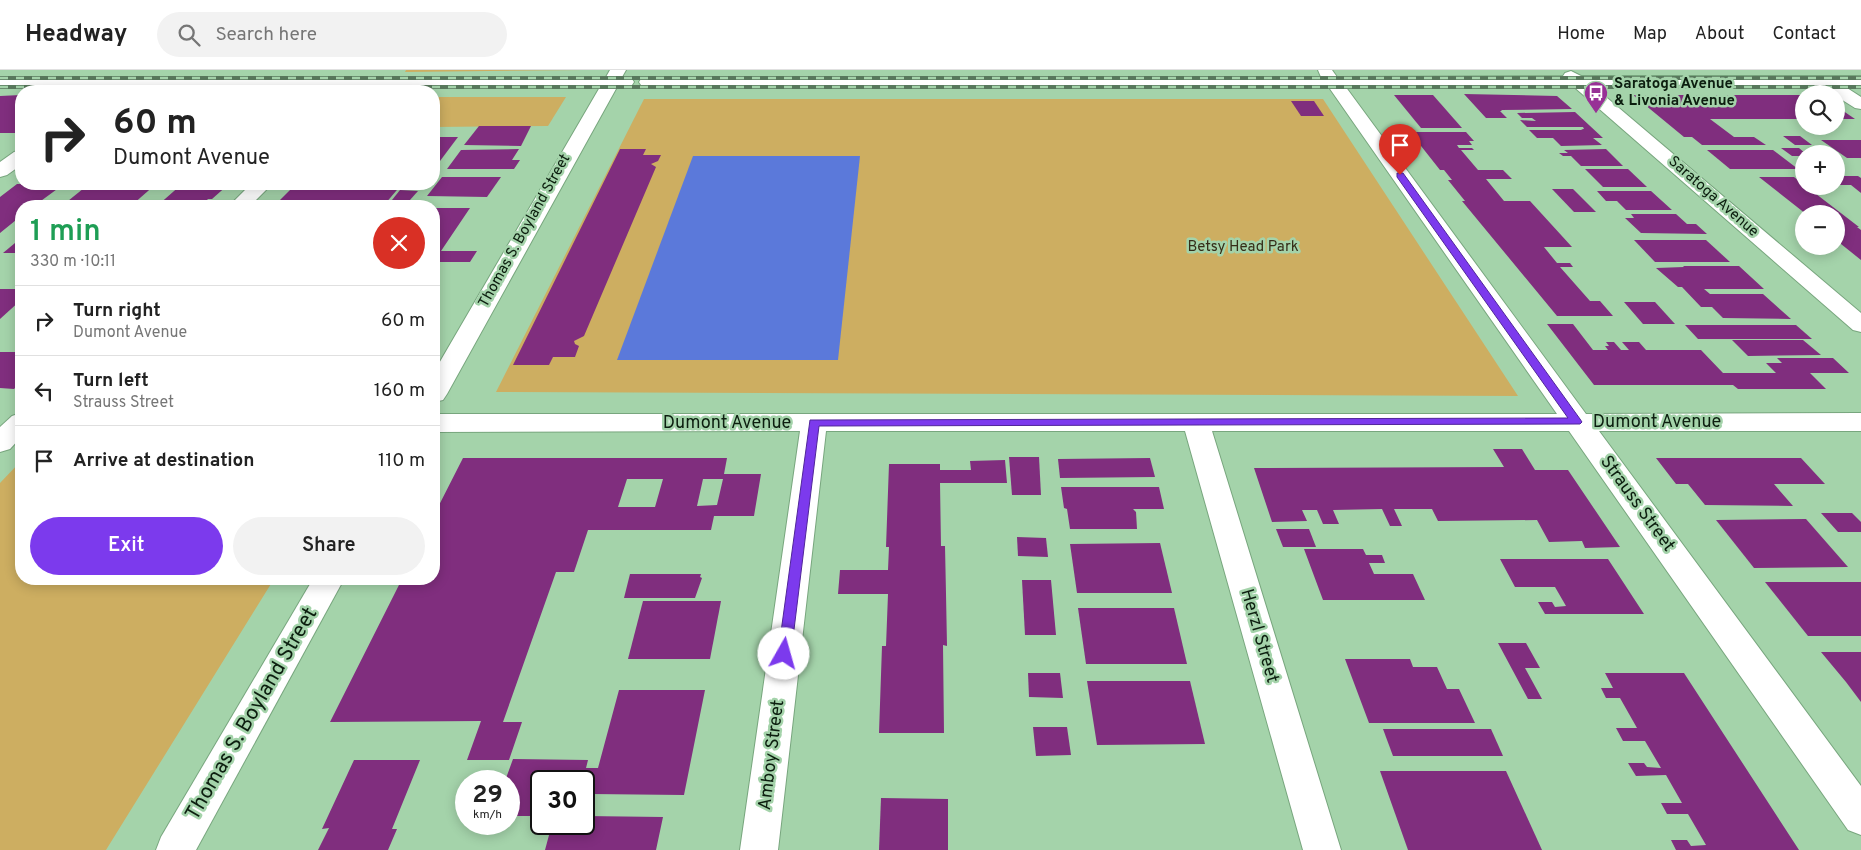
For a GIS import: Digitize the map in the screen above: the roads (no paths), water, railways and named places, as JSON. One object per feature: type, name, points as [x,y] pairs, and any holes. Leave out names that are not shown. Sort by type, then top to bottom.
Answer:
[{"type":"street","points":[[124,85],[146,70]]},
{"type":"street","points":[[362,85],[377,70]]},
{"type":"street","points":[[1807,70],[1861,104]]},
{"type":"street","points":[[647,82],[859,76],[1571,75],[1861,81]]},
{"type":"street","name":"Saratoga Avenue","points":[[1571,75],[1861,325]]},
{"type":"street","name":"Strauss Street","points":[[1329,76],[1861,817]]},
{"type":"street","points":[[417,85],[618,78]]},
{"type":"street","name":"Thomas S. Boyland Street","points":[[440,384],[618,78]]},
{"type":"street","points":[[0,82],[267,85]]},
{"type":"street","points":[[0,171],[15,160]]},
{"type":"street","points":[[246,200],[256,190]]},
{"type":"street","name":"Amboy Street","points":[[760,850],[814,422]]},
{"type":"street","name":"Herzl Street","points":[[1196,422],[1322,850]]},
{"type":"street","name":"Dumont Avenue","points":[[440,423],[1861,422]]},
{"type":"street","points":[[0,443],[15,424]]},
{"type":"street","name":"Thomas S. Boyland Street","points":[[175,850],[326,585]]},
{"type":"water","points":[[693,156],[860,156],[838,360],[617,360]]},
{"type":"railway","points":[[0,78],[1861,78]]},
{"type":"railway","points":[[0,87],[15,87]]},
{"type":"railway","points":[[440,87],[1861,87]]},
{"type":"place","name":"Saratoga Avenue & Livonia Avenue","points":[[1596,114]]},
{"type":"park label","name":"Betsy Head Park","points":[[1243,247]]}]
